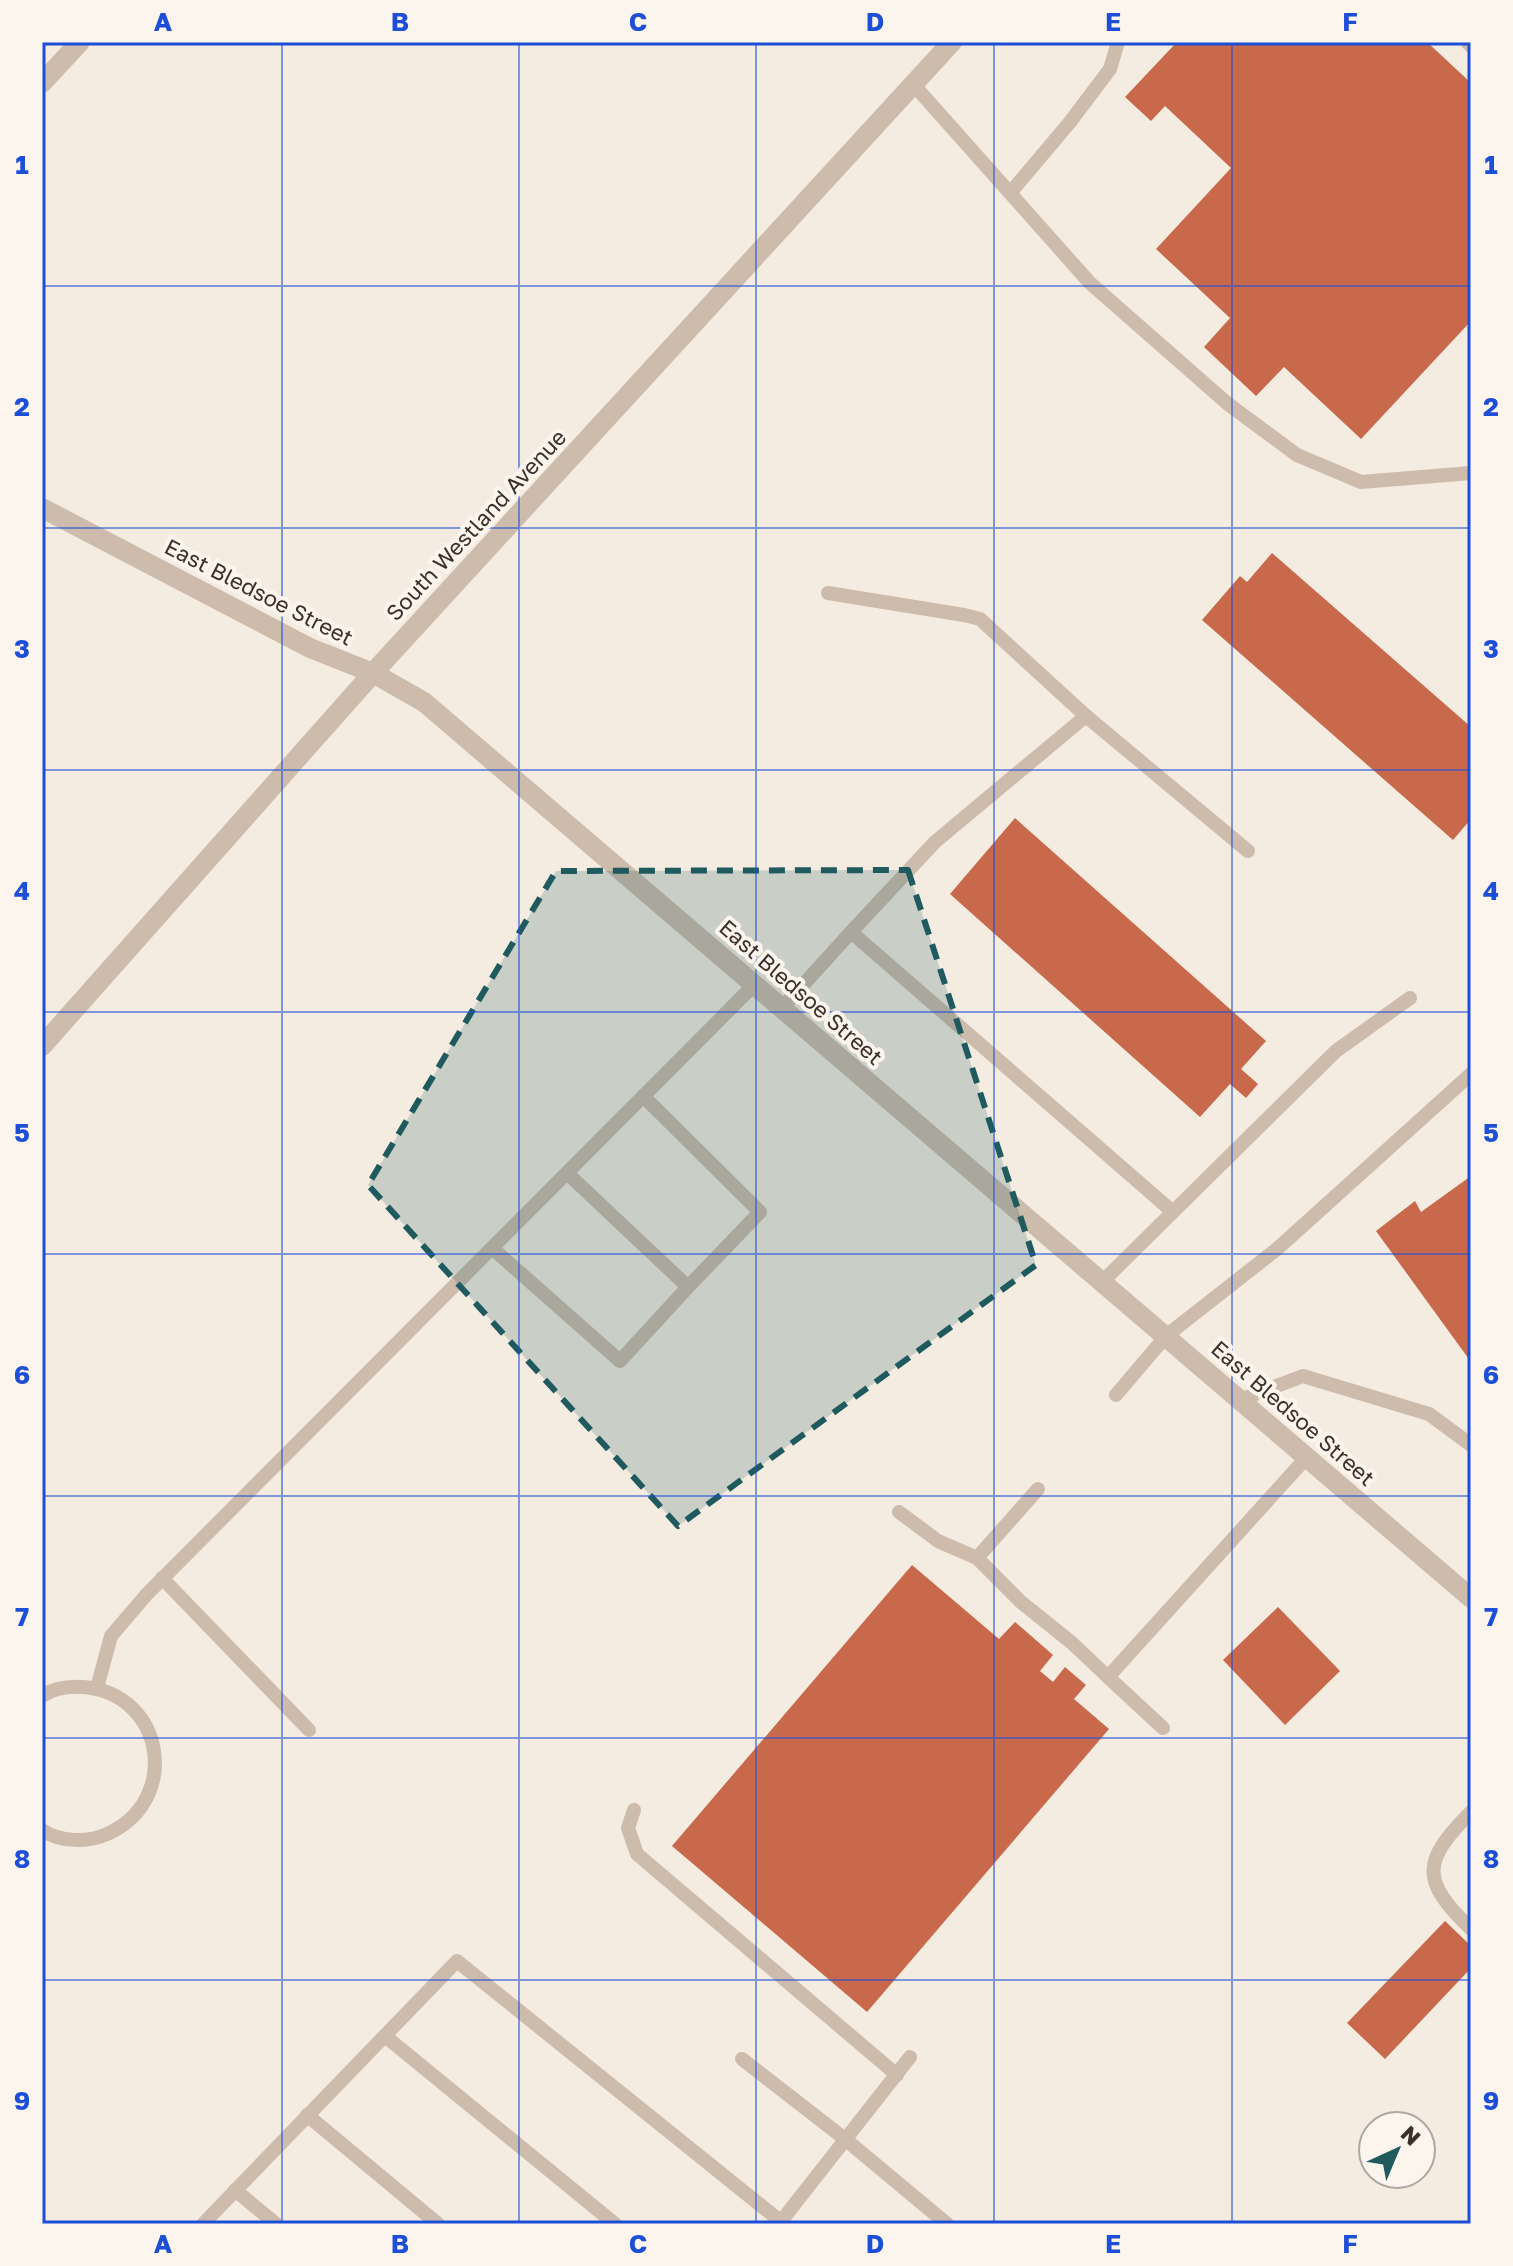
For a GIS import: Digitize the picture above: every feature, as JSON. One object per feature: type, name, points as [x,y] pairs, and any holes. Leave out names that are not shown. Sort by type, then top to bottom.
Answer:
[{"type":"street","points":[[42,83],[80,42]]},
{"type":"street","name":"South Westland Avenue","points":[[42,1046],[373,673],[952,42]]},
{"type":"street","name":"East Bledsoe Street","points":[[42,508],[310,648],[373,673],[424,702],[1471,1598]]},
{"type":"lane","points":[[1011,192],[1110,69],[1118,42]]},
{"type":"lane","points":[[913,84],[1090,283],[1228,404],[1297,455],[1361,482],[1471,473]]},
{"type":"lane","points":[[828,593],[980,619],[1086,716],[1248,851]]},
{"type":"lane","points":[[783,1007],[935,842],[1086,716]]},
{"type":"lane","points":[[851,932],[1173,1212]]},
{"type":"lane","points":[[97,1688],[111,1636],[162,1578],[755,984]]},
{"type":"lane","points":[[1102,1282],[1336,1051],[1410,998]]},
{"type":"lane","points":[[1116,1395],[1166,1336],[1277,1249],[1471,1074]]},
{"type":"lane","points":[[492,1248],[620,1361],[760,1212],[643,1096]]},
{"type":"lane","points":[[567,1173],[688,1287]]},
{"type":"lane","points":[[1240,1400],[1303,1376],[1429,1414],[1471,1445]]},
{"type":"lane","points":[[1108,1677],[1307,1457]]},
{"type":"lane","points":[[977,1558],[1038,1489]]},
{"type":"lane","points":[[899,1512],[938,1541],[977,1558],[1021,1602],[1072,1643],[1163,1728]]},
{"type":"lane","points":[[162,1578],[309,1730]]},
{"type":"lane","points":[[42,1830],[73,1840],[98,1838],[121,1828],[140,1810],[152,1788],[156,1763],[152,1738],[139,1716],[120,1698],[97,1688],[72,1686],[44,1691]]},
{"type":"lane","points":[[634,1810],[628,1828],[637,1854],[897,2075]]},
{"type":"lane","points":[[1471,1812],[1439,1848],[1433,1863],[1434,1884],[1454,1913],[1471,1929]]},
{"type":"lane","points":[[203,2224],[457,1961],[781,2223],[910,2057]]},
{"type":"lane","points":[[385,2036],[615,2224]]},
{"type":"lane","points":[[742,2059],[947,2224]]},
{"type":"lane","points":[[307,2115],[438,2224]]},
{"type":"lane","points":[[235,2190],[276,2224]]},
{"type":"highlighted area","points":[[908,870],[1036,1265],[678,1526],[368,1185],[556,871]]},
{"type":"building","points":[[1177,42],[1427,42],[1471,83],[1471,321],[1361,439],[1284,367],[1256,396],[1204,347],[1230,318],[1156,249],[1231,168],[1165,106],[1151,121],[1125,97]]},
{"type":"building","points":[[1272,553],[1471,727],[1471,819],[1453,840],[1202,620],[1240,576],[1247,582]]},
{"type":"building","points":[[1015,818],[1266,1041],[1241,1069],[1258,1084],[1246,1098],[1230,1084],[1200,1117],[950,894]]},
{"type":"building","points":[[1471,1176],[1471,1362],[1376,1231],[1415,1201],[1421,1212]]},
{"type":"building","points":[[912,1565],[999,1639],[1015,1622],[1053,1655],[1040,1671],[1053,1682],[1065,1667],[1086,1685],[1074,1699],[1109,1729],[867,2012],[672,1846]]},
{"type":"building","points":[[1278,1607],[1340,1671],[1285,1725],[1223,1660]]},
{"type":"building","points":[[1445,1921],[1471,1946],[1471,1968],[1385,2059],[1347,2023]]}]
